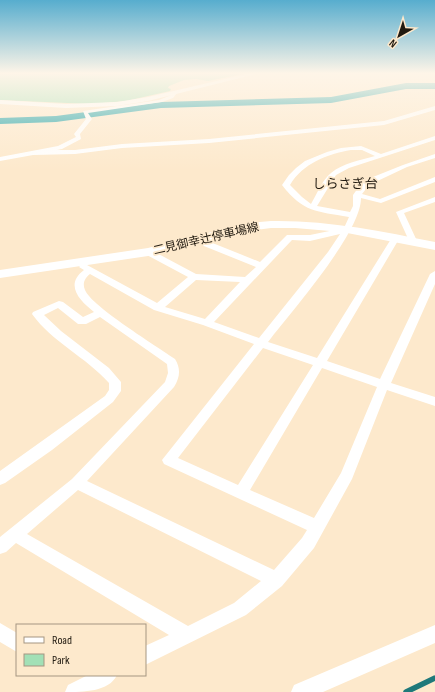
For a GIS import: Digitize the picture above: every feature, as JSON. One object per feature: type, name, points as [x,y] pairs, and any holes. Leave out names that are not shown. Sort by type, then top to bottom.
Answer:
[{"type":"street","points":[[54,105],[94,105]]},
{"type":"street","points":[[60,148],[79,138],[77,134],[87,116],[139,105]]},
{"type":"street","points":[[33,153],[44,154],[122,146],[209,141],[384,123],[435,108]]},
{"type":"street","points":[[312,208],[334,174],[347,167],[435,138]]},
{"type":"street","points":[[0,159],[60,148],[92,150]]},
{"type":"street","points":[[354,215],[312,208],[299,199],[286,184],[288,179],[308,163],[323,155],[348,149],[367,149],[381,156]]},
{"type":"street","points":[[0,155],[47,150]]},
{"type":"street","points":[[317,527],[170,460],[331,254],[347,230],[357,206],[357,195],[366,183],[405,166],[435,156]]},
{"type":"street","points":[[357,195],[381,201],[435,179]]},
{"type":"street","points":[[413,241],[400,212],[435,199]]},
{"type":"street","name":"二見御幸辻停車場線","points":[[0,274],[148,252],[248,227],[264,225],[306,225],[347,230],[435,246]]},
{"type":"street","points":[[207,323],[246,280],[290,237],[310,238],[347,230]]},
{"type":"street","points":[[241,492],[395,238]]},
{"type":"street","points":[[197,240],[262,266]]},
{"type":"street","points":[[148,252],[194,277],[246,280]]},
{"type":"street","points":[[78,263],[89,271],[158,308],[207,323],[260,343],[435,402]]},
{"type":"street","points":[[0,548],[77,482],[170,384],[174,375],[174,368],[171,362],[101,312],[84,298],[80,292],[79,283],[81,276],[89,271]]},
{"type":"street","points":[[146,655],[185,634],[240,609],[276,580],[308,543],[347,475],[384,384],[435,274]]},
{"type":"street","points":[[158,308],[194,277]]},
{"type":"street","points":[[0,479],[78,424],[109,399],[115,391],[115,382],[105,371],[57,333],[37,314],[59,304],[82,322],[101,312]]},
{"type":"street","points":[[77,482],[276,580]]},
{"type":"street","points":[[16,535],[185,634]]},
{"type":"street","points":[[0,632],[16,643]]},
{"type":"street","points":[[301,692],[435,634]]},
{"type":"street","points":[[75,692],[106,676]]},
{"type":"waterway","points":[[0,121],[56,119],[159,105]]},
{"type":"waterway","points":[[406,692],[435,678]]},
{"type":"district","name":"しらさぎ台","points":[[345,184]]}]
